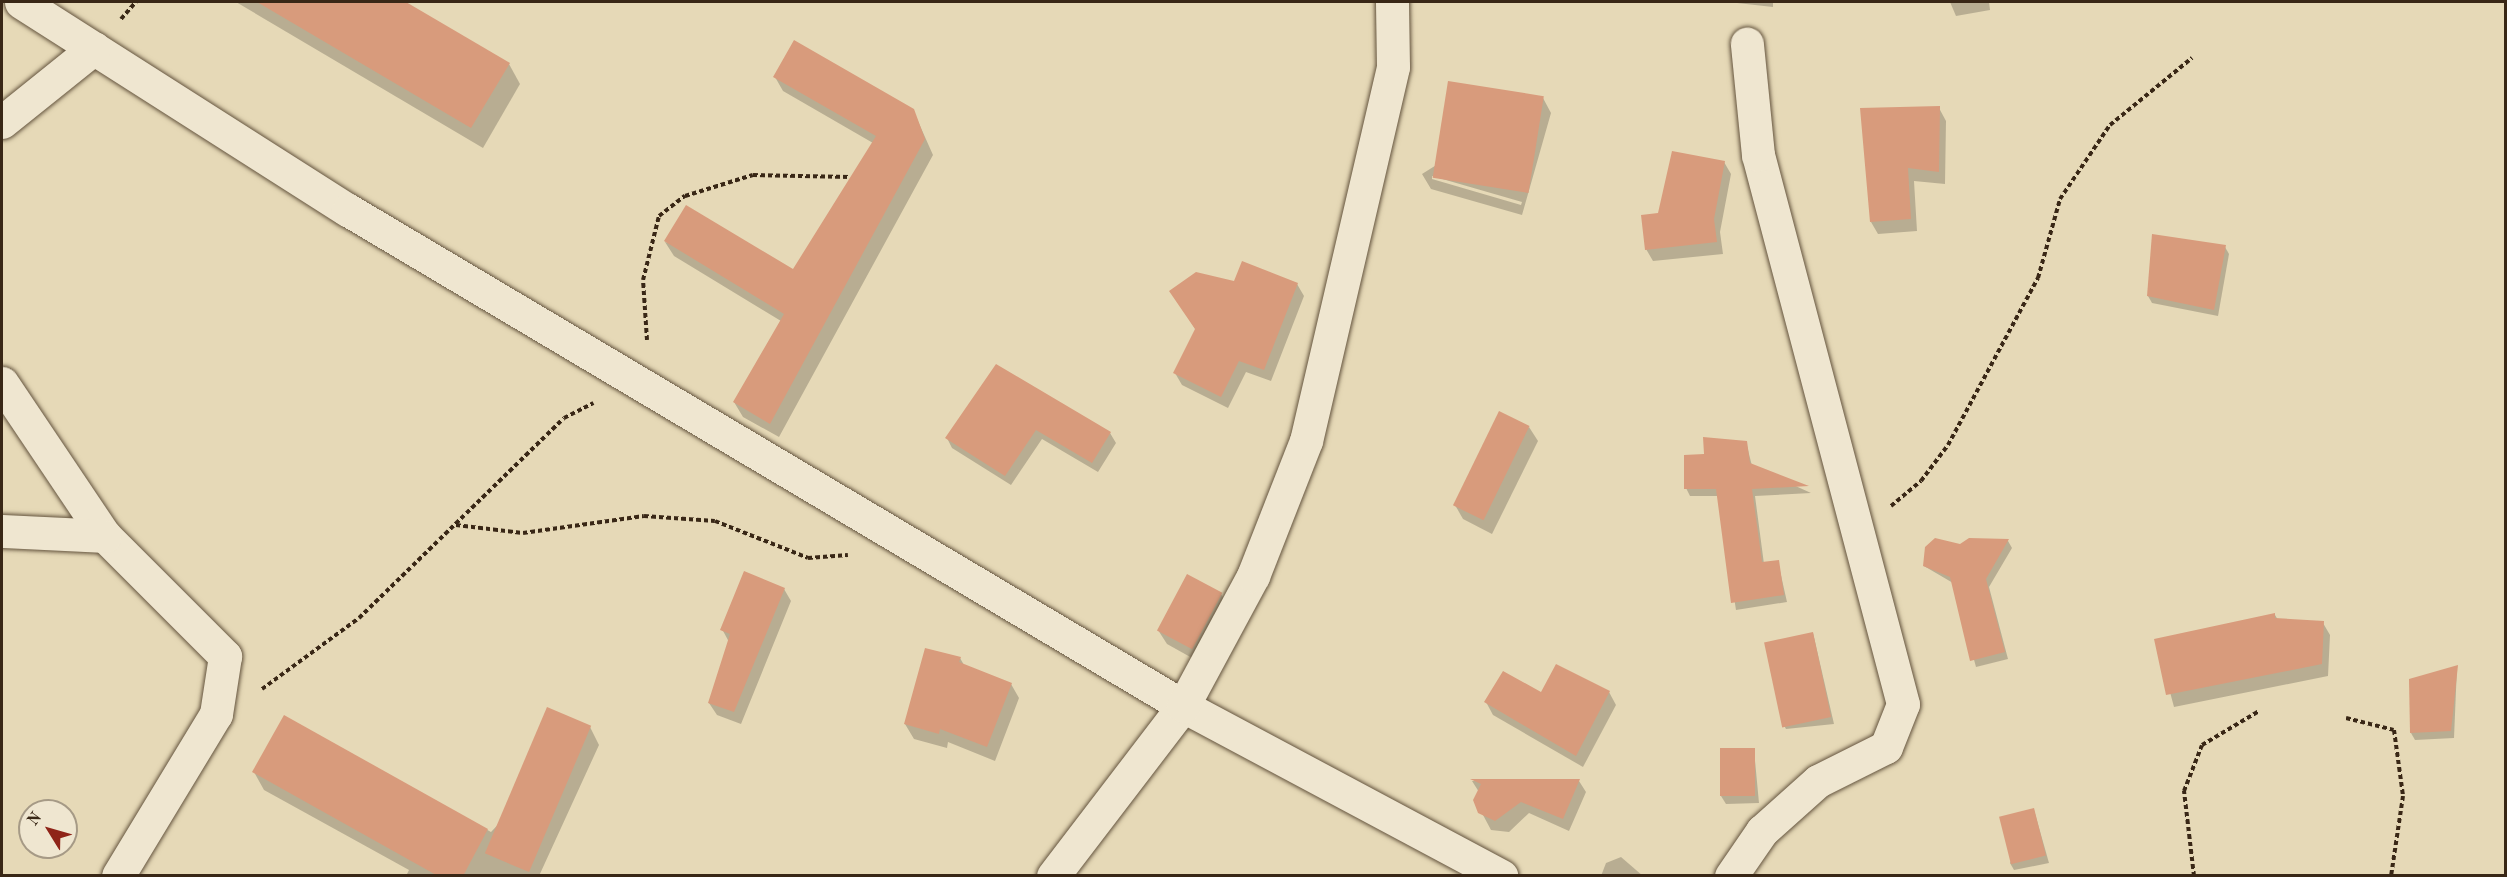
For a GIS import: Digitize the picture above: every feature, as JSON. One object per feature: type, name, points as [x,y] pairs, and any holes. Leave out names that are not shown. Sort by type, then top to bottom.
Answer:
[{"type":"street","points":[[21,2],[348,210],[1183,706],[1502,876]]},
{"type":"street","points":[[1053,876],[1183,706],[1253,576],[1306,441],[1392,67],[1392,2]]},
{"type":"street","points":[[1731,876],[1762,831],[1818,781],[1886,747],[1903,704],[1758,155],[1747,44]]},
{"type":"street","points":[[2,122],[94,48]]},
{"type":"street","points":[[2,383],[105,536],[225,656],[216,714],[117,876]]},
{"type":"street","points":[[2,531],[105,536]]},
{"type":"path","points":[[1859,532],[1921,481],[1948,445],[2038,278],[2060,199],[2110,125],[2192,58]]},
{"type":"path","points":[[639,382],[650,329],[643,280],[658,216],[685,196],[753,175],[850,177]]},
{"type":"path","points":[[216,714],[277,681],[359,618],[564,418],[592,403],[602,405]]},
{"type":"path","points":[[456,525],[523,533],[644,516],[715,521],[808,558],[855,555],[909,542]]},
{"type":"path","points":[[2194,876],[2184,791],[2202,745],[2259,711]]},
{"type":"path","points":[[2346,718],[2394,730],[2403,796],[2391,876]]},
{"type":"building","points":[[257,2],[406,2],[510,63],[471,128]]},
{"type":"building","points":[[794,40],[914,109],[925,139],[770,424],[733,402],[784,314],[664,241],[686,205],[793,269],[876,136],[773,77]]},
{"type":"building","points":[[1448,81],[1544,96],[1528,193],[1433,178]]},
{"type":"building","points":[[1940,106],[1939,172],[1908,168],[1911,219],[1870,222],[1860,108]]},
{"type":"building","points":[[1672,151],[1725,161],[1714,219],[1717,242],[1645,250],[1641,215],[1658,213]]},
{"type":"building","points":[[2152,234],[2226,245],[2214,310],[2147,296]]},
{"type":"building","points":[[1242,261],[1298,283],[1264,370],[1239,361],[1221,397],[1173,373],[1195,329],[1169,291],[1196,272],[1234,281]]},
{"type":"building","points":[[996,364],[1111,432],[1092,463],[1036,430],[1005,476],[945,438]]},
{"type":"building","points":[[1499,411],[1530,426],[1484,520],[1453,505]]},
{"type":"building","points":[[1703,437],[1747,441],[1750,463],[1809,486],[1752,489],[1762,562],[1779,560],[1784,595],[1731,603],[1716,489],[1684,489],[1684,455],[1704,454]]},
{"type":"building","points":[[1935,538],[1960,544],[1969,538],[2009,539],[1986,579],[2005,652],[1970,661],[1950,577],[1923,566],[1925,547]]},
{"type":"building","points":[[744,571],[785,588],[734,712],[708,703],[730,634],[720,630]]},
{"type":"building","points":[[1187,574],[1222,593],[1192,649],[1157,631]]},
{"type":"building","points":[[2275,613],[2275,618],[2324,621],[2322,664],[2166,695],[2154,639]]},
{"type":"building","points":[[1813,632],[1831,717],[1782,727],[1764,642]]},
{"type":"building","points":[[925,648],[961,657],[959,662],[1012,683],[987,747],[940,729],[939,734],[904,724]]},
{"type":"building","points":[[1556,664],[1610,691],[1576,756],[1484,702],[1503,671],[1541,692]]},
{"type":"building","points":[[2458,665],[2451,731],[2410,733],[2409,679]]},
{"type":"building","points":[[547,707],[591,726],[529,872],[485,853]]},
{"type":"building","points":[[284,715],[488,829],[463,876],[438,876],[252,772]]},
{"type":"building","points":[[1720,748],[1755,748],[1755,796],[1720,796]]},
{"type":"building","points":[[1470,779],[1580,779],[1563,819],[1521,802],[1495,821],[1478,813],[1473,800],[1481,784]]},
{"type":"building","points":[[2034,808],[2046,856],[2011,864],[1999,817]]}]
